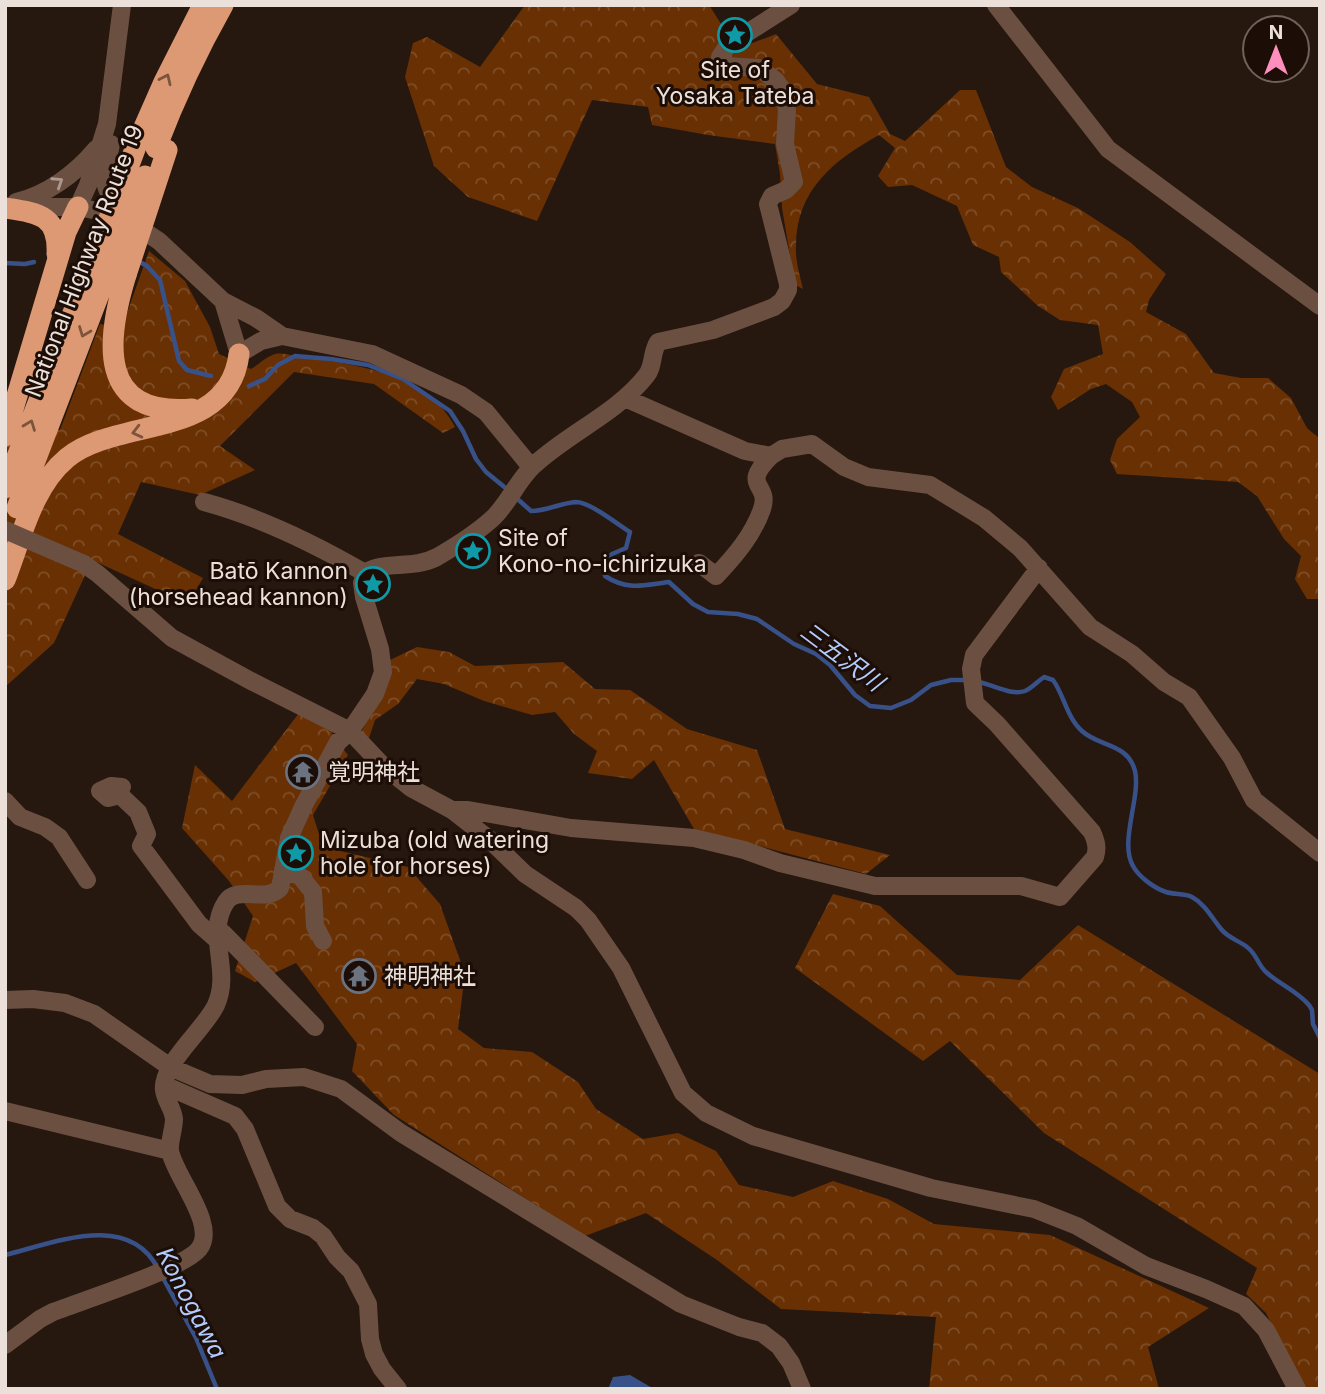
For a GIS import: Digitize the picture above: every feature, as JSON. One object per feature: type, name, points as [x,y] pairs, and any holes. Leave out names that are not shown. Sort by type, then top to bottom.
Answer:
[{"type":"highway","name":"National Highway Route 19","points":[[154,146],[164,82],[203,5]]},
{"type":"highway","name":"National Highway Route 19","points":[[5,540],[154,146],[223,5]]},
{"type":"highway","points":[[154,146],[109,269],[116,308],[112,333],[113,359],[118,378],[136,399],[147,406],[176,411],[201,409]]},
{"type":"highway","points":[[5,206],[35,214],[51,223],[56,237],[57,263]]},
{"type":"highway","points":[[5,436],[66,232],[78,207]]},
{"type":"highway","name":"National Highway Route 19","points":[[5,488],[109,269]]},
{"type":"highway","points":[[5,580],[39,492],[68,457],[83,448],[160,426],[201,409],[222,395],[234,377],[239,354]]},
{"type":"street","points":[[78,207],[107,124],[122,5]]},
{"type":"street","points":[[204,502],[286,533],[365,573],[380,567],[424,563],[494,517],[531,467],[625,398],[649,373],[651,357],[658,342],[713,330],[774,307],[782,301],[788,290],[786,275],[768,204],[772,197],[786,190],[794,182],[785,144],[786,101],[776,81],[760,68],[724,66],[720,57],[728,45],[792,5]]},
{"type":"street","points":[[996,5],[1108,149],[1320,306]]},
{"type":"street","points":[[107,124],[112,137],[105,173],[109,197],[153,228],[166,247]]},
{"type":"street","points":[[5,206],[24,200],[57,183],[88,158],[101,143]]},
{"type":"street","points":[[5,206],[78,207],[127,220],[166,247],[223,300],[257,318],[282,336],[372,354],[461,395],[486,412],[531,467]]},
{"type":"street","points":[[223,300],[239,354],[261,341],[282,336]]},
{"type":"street","points":[[625,398],[746,451],[771,456]]},
{"type":"street","points":[[699,563],[716,576],[740,552],[763,506],[762,491],[756,480],[757,470],[782,449],[812,444],[838,463],[868,477],[930,485],[984,518],[1020,548],[1090,627],[1132,654],[1164,682],[1189,697],[1232,758],[1254,800],[1320,853]]},
{"type":"street","points":[[5,530],[84,564],[172,638],[350,731],[383,765],[411,788],[452,810],[489,839],[525,874],[576,908],[588,920],[621,968],[683,1093],[706,1113],[753,1136],[931,1188],[1034,1209],[1077,1226],[1146,1266],[1244,1306],[1266,1330],[1297,1389]]},
{"type":"street","points":[[452,810],[468,810],[571,828],[694,838],[744,850],[780,863],[876,886],[1021,886],[1060,897],[1094,857],[1097,849],[1092,832],[997,724],[975,703],[972,690],[974,655],[1039,568]]},
{"type":"street","points":[[5,1345],[53,1312],[171,1267],[199,1249],[204,1233],[203,1223],[170,1150],[174,1121],[172,1107],[164,1093],[164,1085],[170,1067],[217,1004],[222,976],[216,934],[219,915],[228,898],[236,895],[274,894],[282,882],[289,838],[304,805],[338,742],[350,731],[374,694],[383,672],[380,649],[364,597],[362,583],[365,573]]},
{"type":"street","points":[[122,787],[111,786],[100,791],[108,798],[121,795],[138,813],[147,834],[141,846],[199,924],[216,934],[223,933],[315,1027]]},
{"type":"street","points":[[5,801],[20,817],[45,827],[59,837],[87,880]]},
{"type":"street","points":[[283,870],[300,876],[313,892],[315,926],[323,941]]},
{"type":"street","points":[[5,1000],[33,999],[65,1003],[94,1014],[170,1067],[210,1084],[226,1086],[276,1078],[304,1077],[341,1089],[401,1133],[681,1304],[739,1327],[762,1333],[779,1346],[791,1363],[802,1389]]},
{"type":"street","points":[[164,1085],[235,1116],[245,1129],[277,1206],[290,1219],[313,1228],[351,1271],[369,1304],[370,1339],[374,1354],[398,1389]]},
{"type":"street","points":[[5,1111],[170,1150]]},
{"type":"green space","points":[[525,5],[709,5],[737,49],[776,34],[817,84],[869,97],[890,134],[905,141],[960,90],[976,90],[1006,167],[1032,187],[1078,208],[1130,242],[1166,274],[1149,300],[1146,312],[1186,334],[1214,373],[1241,378],[1268,378],[1291,398],[1307,428],[1320,439],[1320,599],[1307,599],[1295,579],[1301,556],[1284,539],[1257,496],[1238,482],[1117,474],[1110,460],[1117,439],[1140,417],[1132,402],[1106,384],[1091,389],[1058,410],[1051,397],[1064,369],[1103,354],[1098,325],[1060,320],[1038,306],[1001,272],[999,257],[973,245],[957,206],[912,185],[888,187],[878,176],[895,148],[879,135],[833,166],[810,193],[798,226],[796,251],[803,289],[795,285],[775,144],[652,125],[648,107],[592,100],[537,221],[468,197],[434,166],[405,77],[413,43],[427,37],[480,67]]},
{"type":"green space","points":[[149,251],[185,281],[210,327],[219,354],[251,369],[275,354],[286,354],[370,369],[411,384],[444,410],[455,427],[443,433],[374,384],[294,372],[220,446],[255,470],[200,495],[141,482],[118,534],[203,578],[188,604],[92,560],[54,643],[5,687],[5,420],[60,430],[100,324],[122,327]]},
{"type":"green space","points":[[417,647],[449,652],[475,666],[563,662],[595,689],[630,690],[687,729],[757,750],[785,829],[890,855],[866,874],[694,829],[654,760],[632,779],[588,773],[597,751],[574,734],[555,712],[532,715],[484,701],[444,684],[417,679],[398,704],[375,720],[369,738],[361,733],[377,700],[390,660]]},
{"type":"green space","points":[[299,713],[331,729],[333,736],[348,755],[313,815],[323,847],[408,867],[440,904],[465,974],[458,1029],[484,1048],[532,1052],[578,1082],[596,1109],[643,1139],[678,1133],[716,1151],[739,1185],[793,1197],[833,1181],[888,1199],[934,1224],[1050,1235],[1209,1308],[1148,1347],[1159,1389],[929,1389],[936,1317],[781,1309],[717,1260],[646,1213],[585,1236],[394,1115],[352,1071],[357,1044],[296,963],[255,982],[235,971],[253,916],[229,881],[182,828],[195,765],[232,801]]},
{"type":"green space","points":[[833,894],[880,906],[957,975],[1020,980],[1078,925],[1320,1074],[1320,1389],[1304,1389],[1266,1313],[1246,1294],[1257,1268],[1044,1133],[950,1041],[923,1061],[795,968]]},
{"type":"water","points":[[630,1375],[654,1389],[608,1389],[613,1377]]},
{"type":"waterway","points":[[138,261],[160,280],[179,361],[187,370],[211,376]]},
{"type":"waterway","points":[[5,263],[34,262]]},
{"type":"waterway","name":"三五沢川","points":[[249,386],[265,379],[278,365],[295,356],[368,365],[403,379],[450,411],[476,459],[486,472],[508,490]]},
{"type":"waterway","name":"三五沢川","points":[[514,496],[531,511],[576,502],[596,509],[630,532],[626,548],[612,554],[603,563],[605,576],[629,585],[669,582],[693,604],[708,612],[738,614],[757,619],[794,644],[816,654],[830,665],[855,695],[870,706],[891,708],[911,700],[931,685],[951,680],[970,680]]},
{"type":"waterway","name":"三五沢川","points":[[978,682],[1020,692],[1028,690],[1044,677],[1053,680],[1077,726],[1089,736],[1126,755],[1135,771],[1136,782],[1128,845],[1133,866],[1157,888],[1189,896],[1201,903],[1224,932],[1250,950],[1266,972],[1309,1005],[1313,1024],[1320,1038]]},
{"type":"waterway","name":"Konogawa","points":[[5,1255],[67,1239],[110,1236],[129,1241],[145,1251],[158,1269]]},
{"type":"waterway","name":"Konogawa","points":[[162,1276],[196,1338],[217,1389]]},
{"type":"place","name":"Site of Yosaka Tateba","points":[[735,35]]},
{"type":"place","name":"Site of Kono-no-ichirizuka","points":[[473,551]]},
{"type":"place","name":"Batō Kannon (horsehead kannon)","points":[[373,584]]},
{"type":"place","name":"覚明神社","points":[[303,772]]},
{"type":"place","name":"Mizuba (old watering hole for horses)","points":[[296,853]]},
{"type":"place","name":"神明神社","points":[[359,976]]}]
